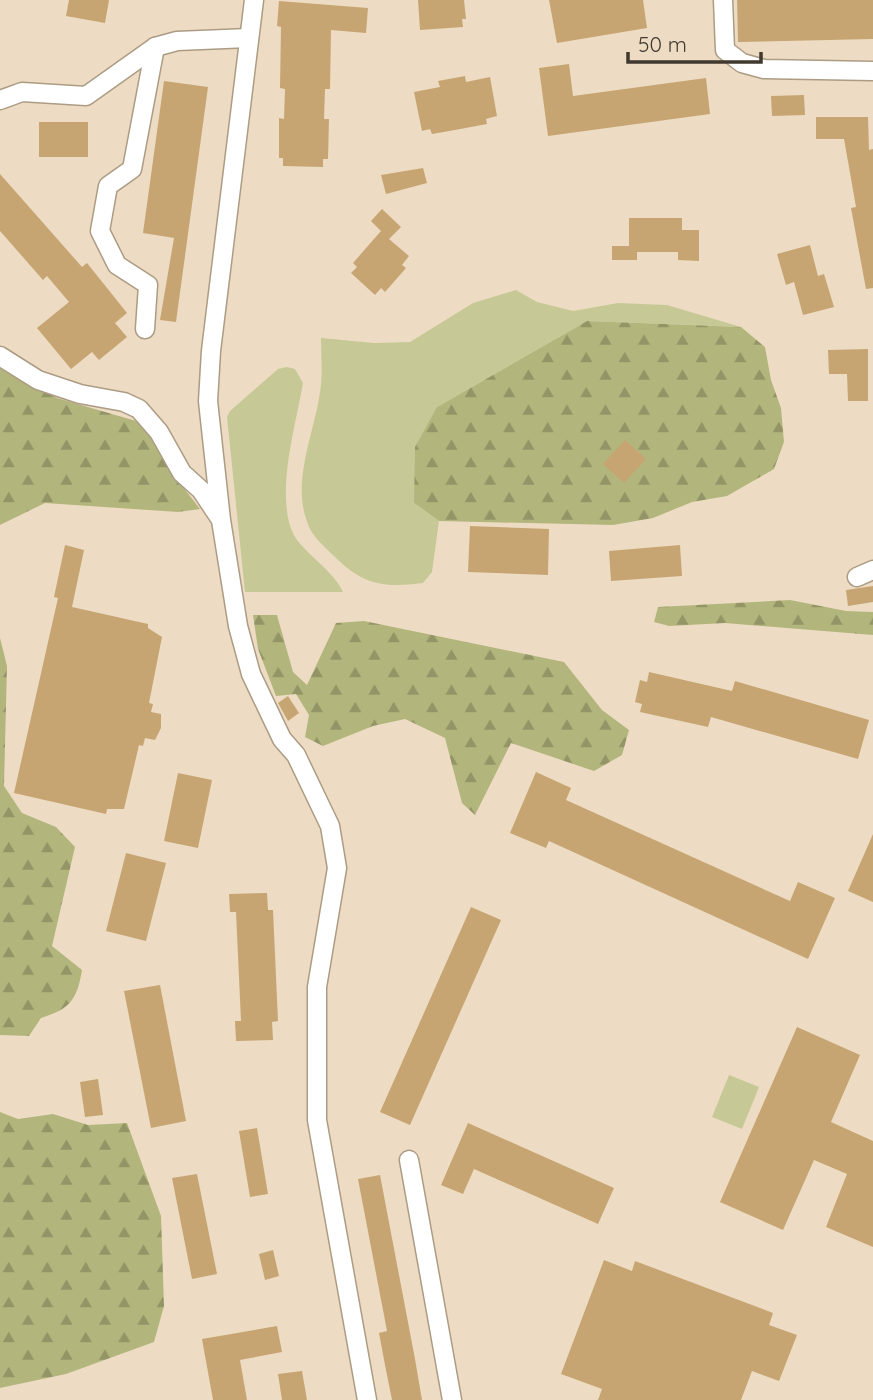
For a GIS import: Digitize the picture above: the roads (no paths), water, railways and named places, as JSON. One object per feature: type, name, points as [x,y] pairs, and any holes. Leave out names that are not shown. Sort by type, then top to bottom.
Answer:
[{"type":"street","points":[[254,0],[211,351],[208,401],[221,520],[238,626],[251,674],[282,739],[296,755],[330,826],[337,868],[317,987],[317,1120],[367,1400]]},
{"type":"street","points":[[723,0],[725,50],[742,63],[764,69],[873,71]]},
{"type":"street","points":[[0,100],[22,92],[86,96],[155,47],[177,41],[249,38]]},
{"type":"street","points":[[145,329],[148,285],[117,265],[100,230],[108,186],[132,169],[155,47]]},
{"type":"street","points":[[0,356],[38,380],[80,394],[124,402],[139,409],[159,432],[182,473],[201,490],[221,520]]},
{"type":"street","points":[[409,1160],[452,1400]]}]
